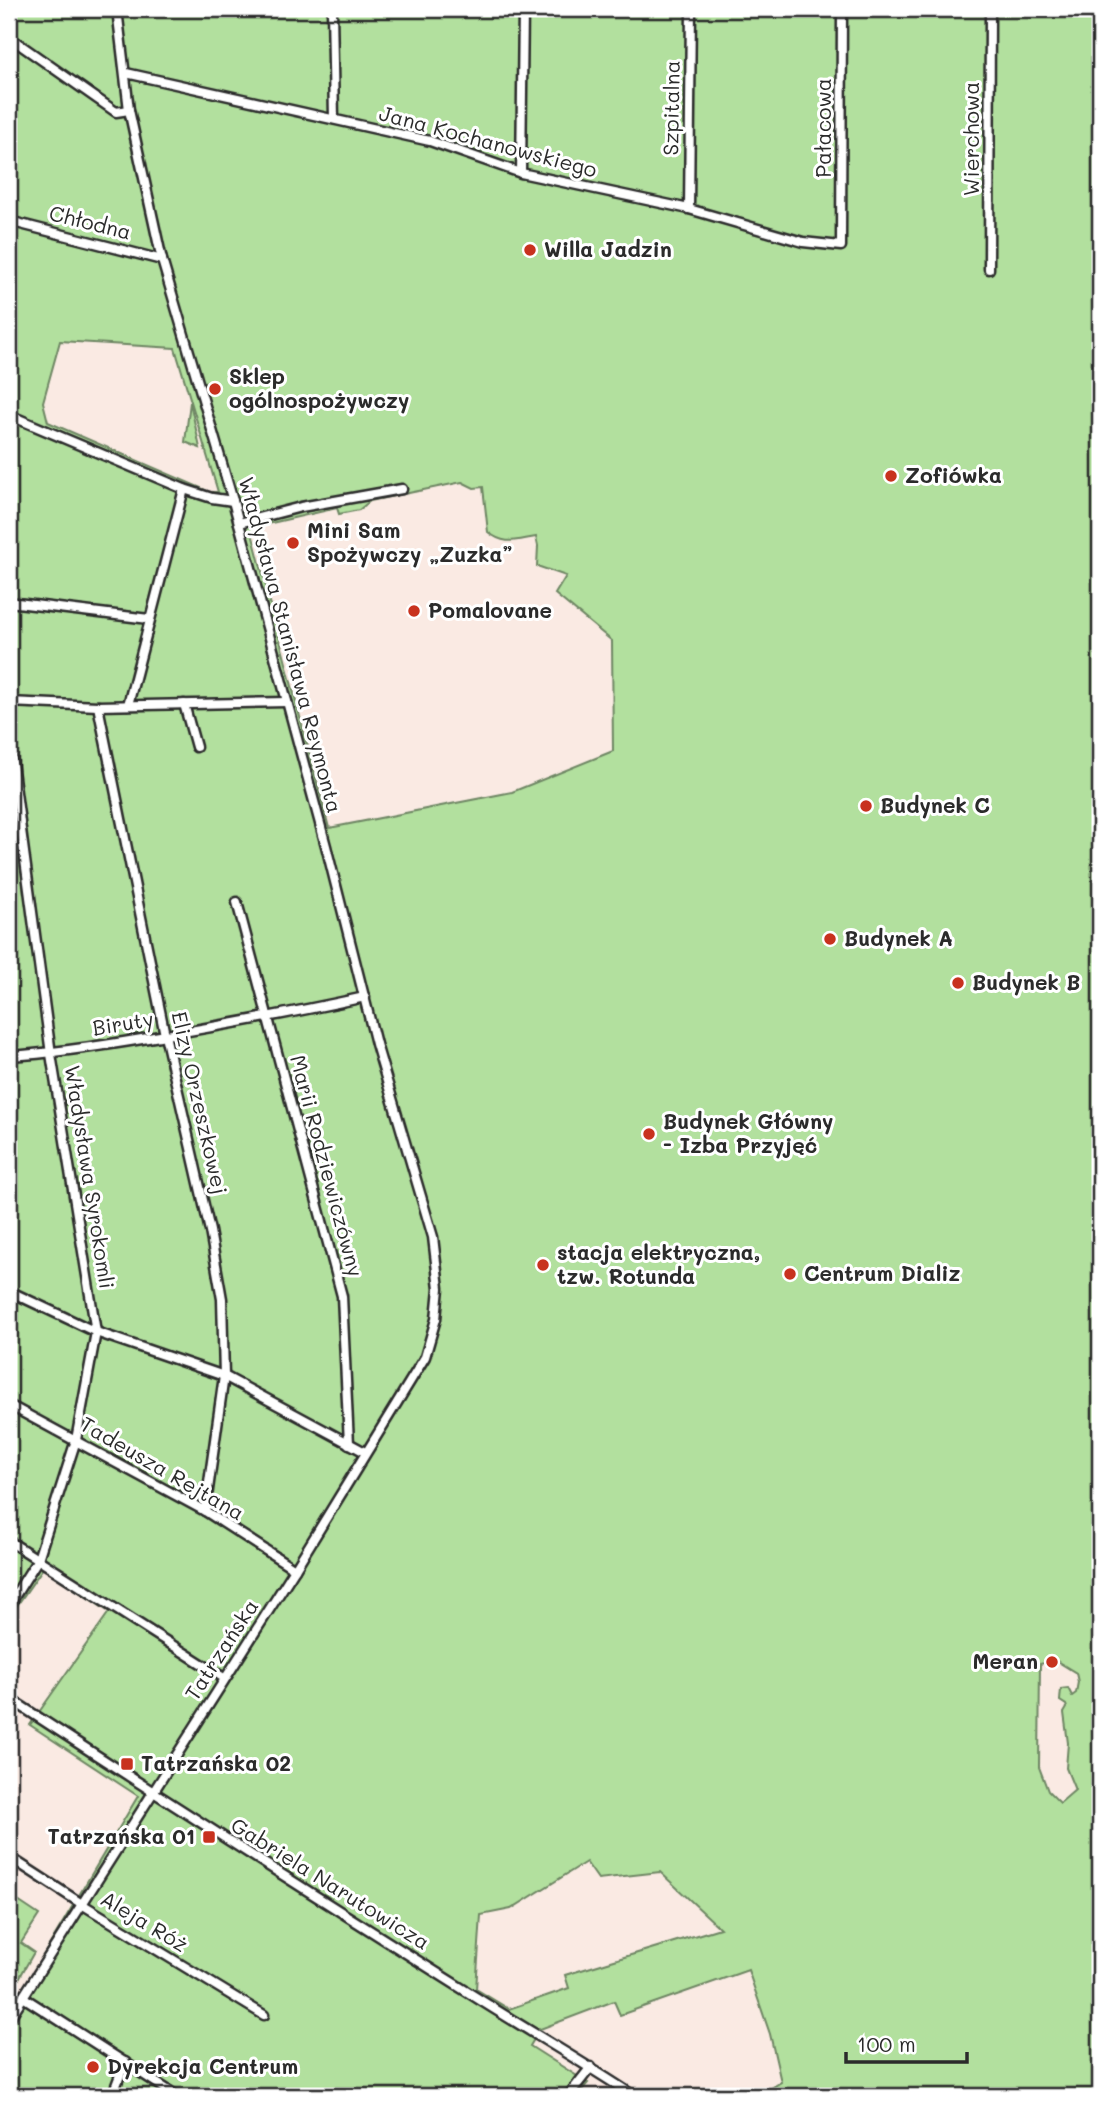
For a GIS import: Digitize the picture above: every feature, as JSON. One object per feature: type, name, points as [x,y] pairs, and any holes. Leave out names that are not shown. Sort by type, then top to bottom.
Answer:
[{"type":"street","name":"Władysława Stanisława Reymonta","points":[[117,9],[129,110],[162,260],[233,501],[380,1057],[433,1237],[439,1288]]},
{"type":"street","points":[[332,9],[334,119]]},
{"type":"street","points":[[521,173],[523,9]]},
{"type":"street","name":"Szpitalna","points":[[689,209],[691,9]]},
{"type":"street","name":"Pałacowa","points":[[841,246],[842,9]]},
{"type":"street","name":"Wierchowa","points":[[989,9],[989,269]]},
{"type":"street","points":[[9,37],[116,112],[129,110]]},
{"type":"street","name":"Jana Kochanowskiego","points":[[125,73],[430,142],[521,173],[689,209],[803,242],[841,246]]},
{"type":"street","name":"Chłodna","points":[[9,221],[162,260]]},
{"type":"street","points":[[9,415],[184,489],[233,501]]},
{"type":"street","points":[[128,705],[184,489]]},
{"type":"street","points":[[239,523],[301,507],[402,489]]},
{"type":"street","points":[[9,602],[149,619]]},
{"type":"street","points":[[9,702],[98,706],[287,702]]},
{"type":"street","points":[[184,705],[196,747]]},
{"type":"street","name":"Elizy Orzeszkowej","points":[[98,706],[165,1035],[210,1231],[222,1299],[224,1376],[205,1511]]},
{"type":"street","name":"Władysława Syrokomli","points":[[9,740],[51,1054],[96,1332],[76,1440],[38,1559],[9,1605]]},
{"type":"street","name":"Marii Rodziewiczówny","points":[[237,902],[342,1296],[349,1444]]},
{"type":"street","name":"Biruty","points":[[9,1056],[51,1054],[269,1018],[365,997]]},
{"type":"street","name":"Tatrzańska","points":[[9,2019],[295,1569],[425,1357],[436,1319],[439,1288]]},
{"type":"street","points":[[9,1291],[96,1332],[224,1376],[366,1452]]},
{"type":"street","name":"Tadeusza Rejtana","points":[[9,1405],[205,1511],[295,1569]]},
{"type":"street","points":[[9,1541],[224,1678]]},
{"type":"street","name":"Gabriela Narutowicza","points":[[9,1698],[152,1793],[634,2096]]},
{"type":"street","name":"Aleja Róż","points":[[9,1861],[10,1858],[264,2015]]},
{"type":"street","points":[[23,1997],[177,2096]]},
{"type":"street","points":[[112,2096],[125,2062]]},
{"type":"street","points":[[568,2096],[591,2067]]},
{"type":"green space","points":[[9,9],[1100,9],[1100,2096],[758,2096],[781,2082],[770,2034],[748,1970],[620,2015],[614,2001],[540,2029],[530,2046],[588,2083],[577,2096],[9,2096],[9,1983],[22,1991],[138,1796],[30,1725],[109,1612],[43,1568],[9,1617]],"holes":[[[60,341],[175,348],[218,492],[210,492],[48,422],[43,402]],[[462,482],[474,488],[483,487],[488,532],[505,541],[536,537],[537,566],[566,576],[555,594],[612,641],[613,751],[512,792],[329,828],[252,533],[255,531],[254,527],[337,508],[339,514],[359,510],[370,501]],[[1055,1660],[1076,1673],[1078,1682],[1076,1693],[1072,1696],[1068,1688],[1061,1689],[1060,1701],[1067,1708],[1064,1713],[1068,1743],[1066,1768],[1075,1790],[1060,1803],[1048,1791],[1039,1767],[1040,1664]],[[586,1862],[598,1879],[660,1872],[720,1928],[565,1975],[569,1988],[509,2009],[476,1989],[481,1915],[511,1909]]]},
{"type":"green space","points":[[190,402],[200,448],[185,442]]},
{"type":"green space","points":[[9,1895],[39,1915],[21,1943],[34,1952],[17,1982],[9,1977]]},
{"type":"place","name":"Willa Jadzin","points":[[530,250]]},
{"type":"place","name":"Sklep ogólnospożywczy","points":[[215,389]]},
{"type":"place","name":"Zofiówka","points":[[891,476]]},
{"type":"place","name":"Mini Sam Spożywczy „Zuzka”","points":[[293,543]]},
{"type":"place","name":"Pomalovane","points":[[414,611]]},
{"type":"place","name":"Budynek C","points":[[866,806]]},
{"type":"place","name":"Budynek A","points":[[830,939]]},
{"type":"place","name":"Budynek B","points":[[958,983]]},
{"type":"place","name":"Budynek Główny - Izba Przyjęć","points":[[649,1134]]},
{"type":"place","name":"stacja elektryczna, tzw. Rotunda","points":[[543,1265]]},
{"type":"place","name":"Centrum Dializ","points":[[790,1274]]},
{"type":"place","name":"Meran","points":[[1052,1662]]},
{"type":"place","name":"Tatrzańska 02","points":[[127,1764]]},
{"type":"place","name":"Tatrzańska 01","points":[[209,1837]]},
{"type":"place","name":"Dyrekcja Centrum","points":[[93,2067]]}]
